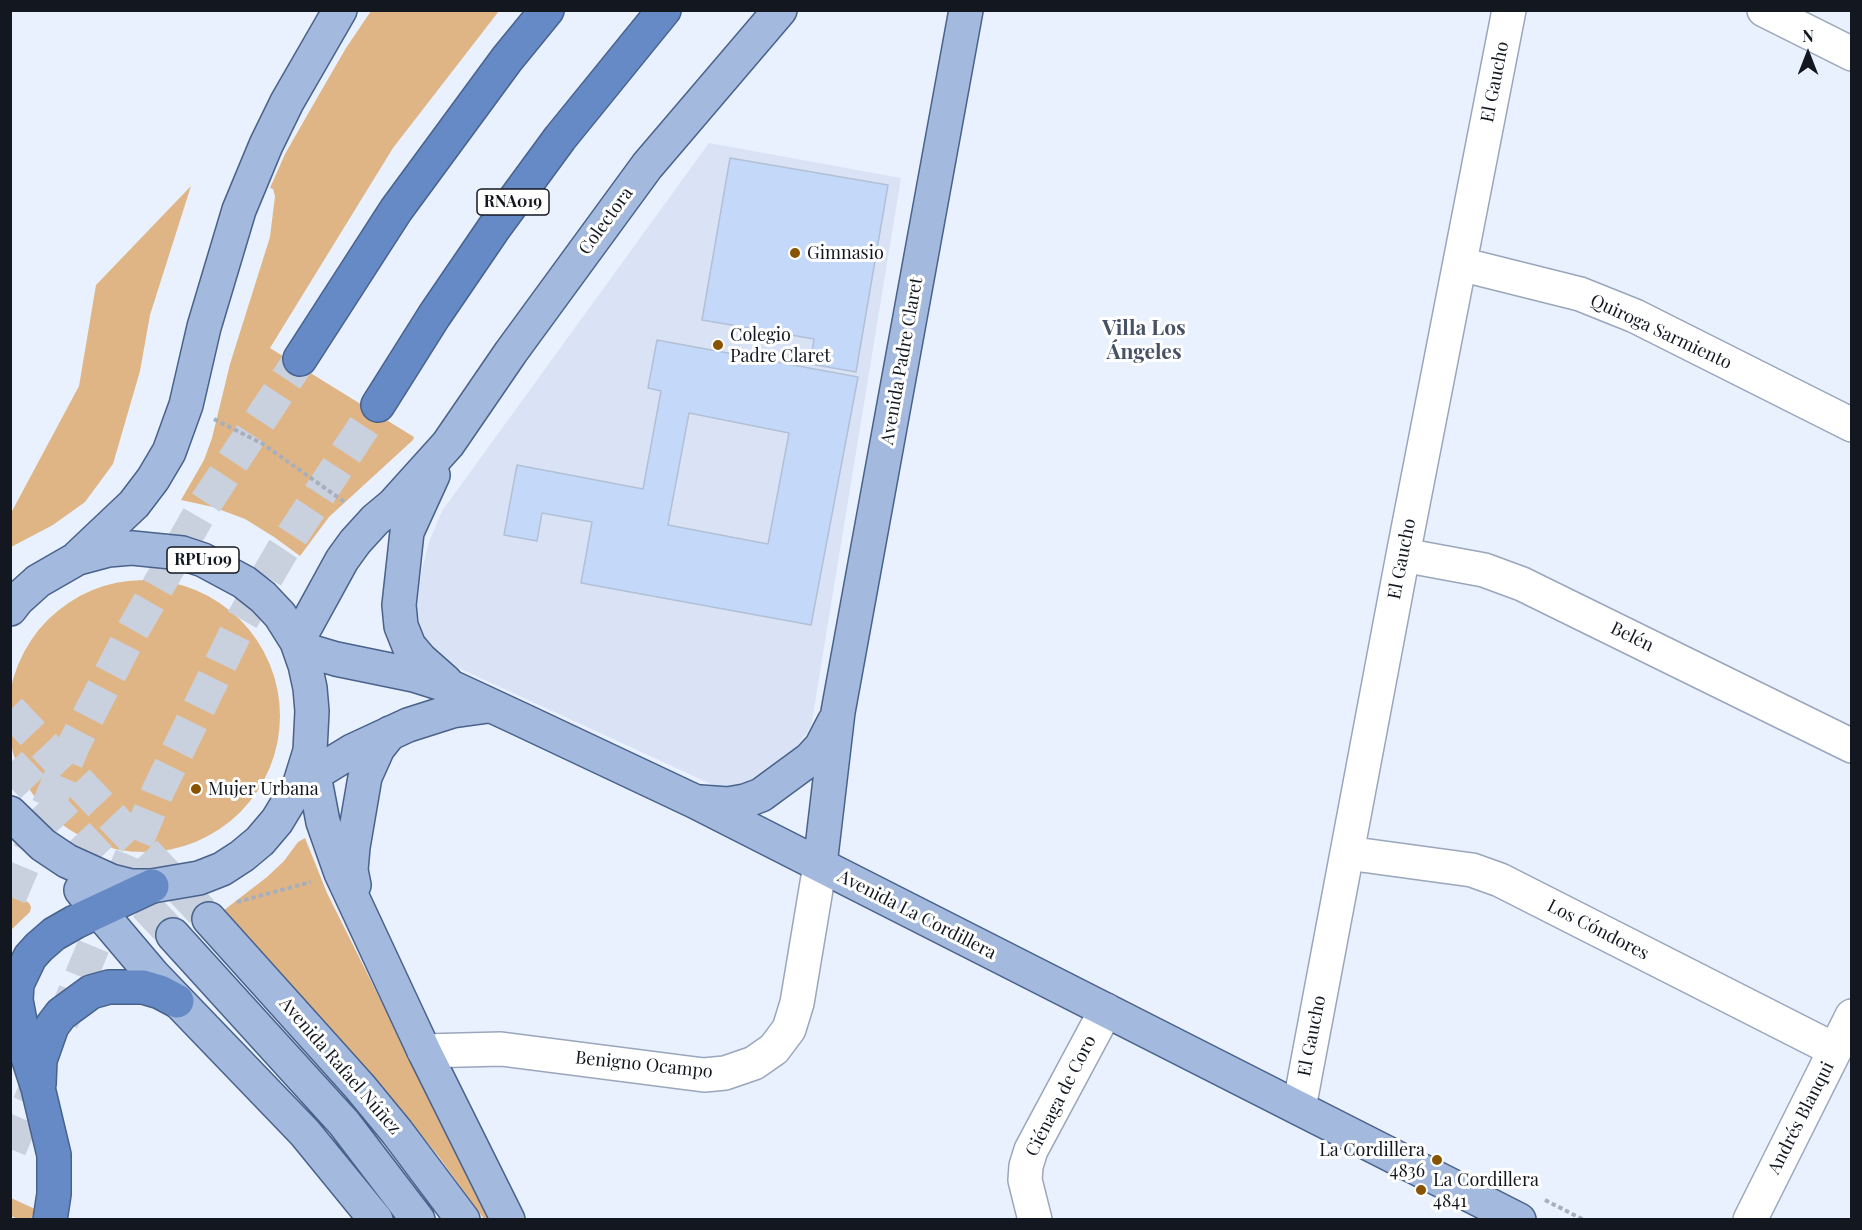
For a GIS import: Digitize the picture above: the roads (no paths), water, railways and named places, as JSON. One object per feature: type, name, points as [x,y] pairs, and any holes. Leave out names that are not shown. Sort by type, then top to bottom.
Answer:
[{"type":"highway","points":[[300,359],[396,210],[500,69],[547,10]]},
{"type":"highway","name":"RNA019","points":[[378,405],[434,316],[494,228],[560,138],[664,10]]},
{"type":"highway","points":[[50,1220],[54,1194],[54,1155],[38,1089],[25,1048],[16,1000],[17,984],[22,971],[39,947],[54,934],[152,886]]},
{"type":"highway","points":[[38,1089],[40,1060],[48,1035],[61,1014],[77,1000],[91,992],[126,986],[143,987],[160,992],[177,1001]]},
{"type":"main road","points":[[78,558],[134,504],[153,479],[169,452],[186,405],[206,318],[244,199],[287,102],[340,10]]},
{"type":"main road","name":"Colectora","points":[[448,444],[511,352],[647,166],[780,10]]},
{"type":"main road","name":"Avenida Padre Claret","points":[[820,865],[838,712],[965,13]]},
{"type":"main road","points":[[298,645],[342,560],[375,520],[399,499],[448,444]]},
{"type":"main road","points":[[448,444],[407,532],[399,605],[400,626],[409,646],[450,686]]},
{"type":"main road","name":"RPU109","points":[[10,609],[24,585],[78,558],[108,550],[132,548],[182,553],[202,560],[244,582],[280,615],[298,645],[310,688],[312,711],[307,769],[277,821],[260,841],[242,856],[222,869],[199,878],[152,886],[131,886],[111,881],[67,861],[44,845],[10,813]]},
{"type":"main road","name":"Avenida La Cordillera","points":[[298,645],[336,659],[414,675],[450,686],[694,801],[1519,1220]]},
{"type":"main road","points":[[489,706],[429,717],[307,769],[333,855],[424,1051],[508,1220]]},
{"type":"main road","name":"Avenida Padre Claret","points":[[694,801],[728,804],[761,795],[810,759],[826,739],[838,712]]},
{"type":"main road","points":[[361,917],[351,870],[355,826],[365,777],[378,748],[390,733]]},
{"type":"main road","points":[[44,845],[146,967],[305,1133],[376,1220]]},
{"type":"main road","name":"Avenida Rafael Núñez","points":[[209,919],[360,1088],[422,1164],[463,1220]]},
{"type":"main road","name":"Avenida Rafael Núñez","points":[[173,935],[344,1123],[418,1220]]},
{"type":"street","name":"El Gaucho","points":[[1299,1108],[1509,10]]},
{"type":"street","points":[[1764,10],[1851,54]]},
{"type":"street","name":"Quiroga Sarmiento","points":[[1460,264],[1580,294],[1635,316],[1851,425]]},
{"type":"street","name":"Belén","points":[[1403,555],[1484,570],[1522,584],[1851,746]]},
{"type":"street","name":"Los Cóndores","points":[[1347,853],[1472,870],[1500,880],[1835,1050]]},
{"type":"street","name":"Benigno Ocampo","points":[[424,1051],[501,1049],[704,1075],[725,1073],[754,1063],[774,1049],[789,1029],[797,1003],[820,865]]},
{"type":"street","name":"Ciénaga de Coro","points":[[1035,1220],[1025,1180],[1031,1150],[1106,1010]]},
{"type":"street","name":"Andrés Blanqui","points":[[1750,1220],[1851,1016]]},
{"type":"tunnel","points":[[10,897],[74,744],[129,637],[205,504],[300,359]]},
{"type":"tunnel","points":[[62,1022],[158,791],[242,620],[282,551],[378,405]]},
{"type":"tunnel","points":[[10,710],[209,919]]},
{"type":"tunnel","points":[[10,763],[173,935]]},
{"type":"tunnel","points":[[10,1149],[43,1070]]},
{"type":"place","name":"Gimnasio","points":[[795,253]]},
{"type":"place","name":"Colegio Padre Claret","points":[[718,345]]},
{"type":"place","name":"Mujer Urbana","points":[[196,789]]},
{"type":"place","name":"La Cordillera 4836","points":[[1437,1160]]},
{"type":"place","name":"La Cordillera 4841","points":[[1421,1190]]},
{"type":"district","name":"Villa Los Ángeles","points":[[1144,340]]}]
